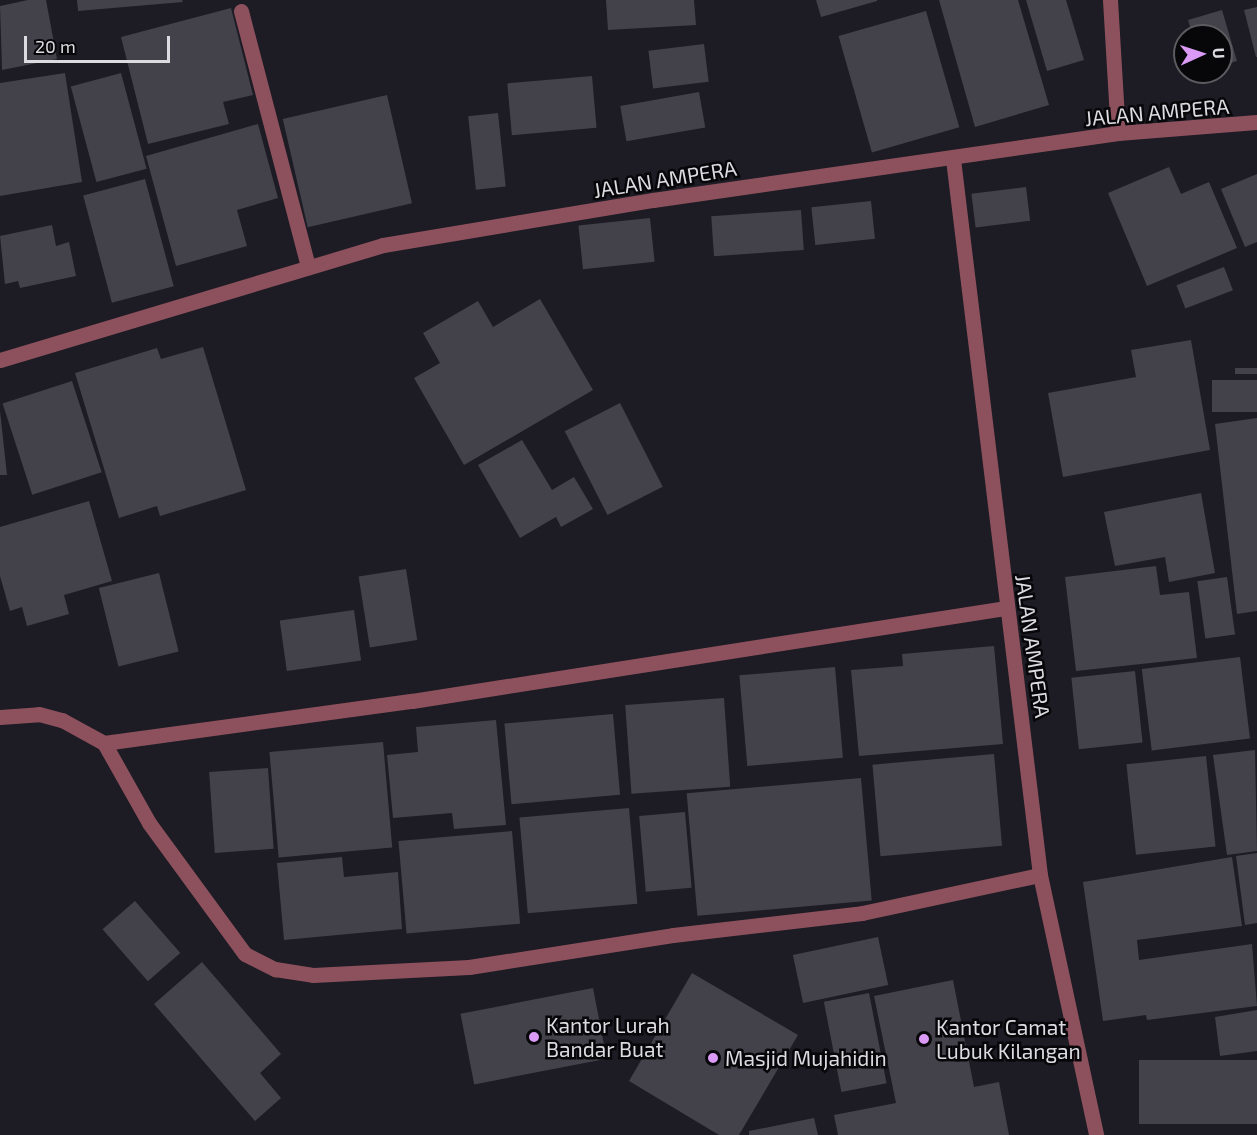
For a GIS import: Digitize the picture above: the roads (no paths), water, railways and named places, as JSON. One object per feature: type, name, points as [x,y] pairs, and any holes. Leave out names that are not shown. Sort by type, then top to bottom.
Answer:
[{"type":"street","points":[[1110,0],[1118,133]]},
{"type":"street","points":[[241,11],[308,267]]},
{"type":"street","name":"JALAN AMPERA","points":[[0,360],[383,245],[653,200],[953,159],[1118,133],[1257,122]]},
{"type":"street","name":"JALAN AMPERA","points":[[953,159],[1005,609],[1040,875],[1096,1135]]},
{"type":"street","points":[[104,743],[412,701],[1005,609]]},
{"type":"street","points":[[0,717],[39,714],[62,720],[104,743],[149,823],[245,954],[274,969],[313,975],[469,967],[673,934],[862,913],[1040,875]]},
{"type":"place","name":"Kantor Lurah Bandar Buat","points":[[534,1037]]},
{"type":"place","name":"Kantor Camat Lubuk Kilangan","points":[[924,1039]]},
{"type":"place","name":"Masjid Mujahidin","points":[[713,1058]]}]
